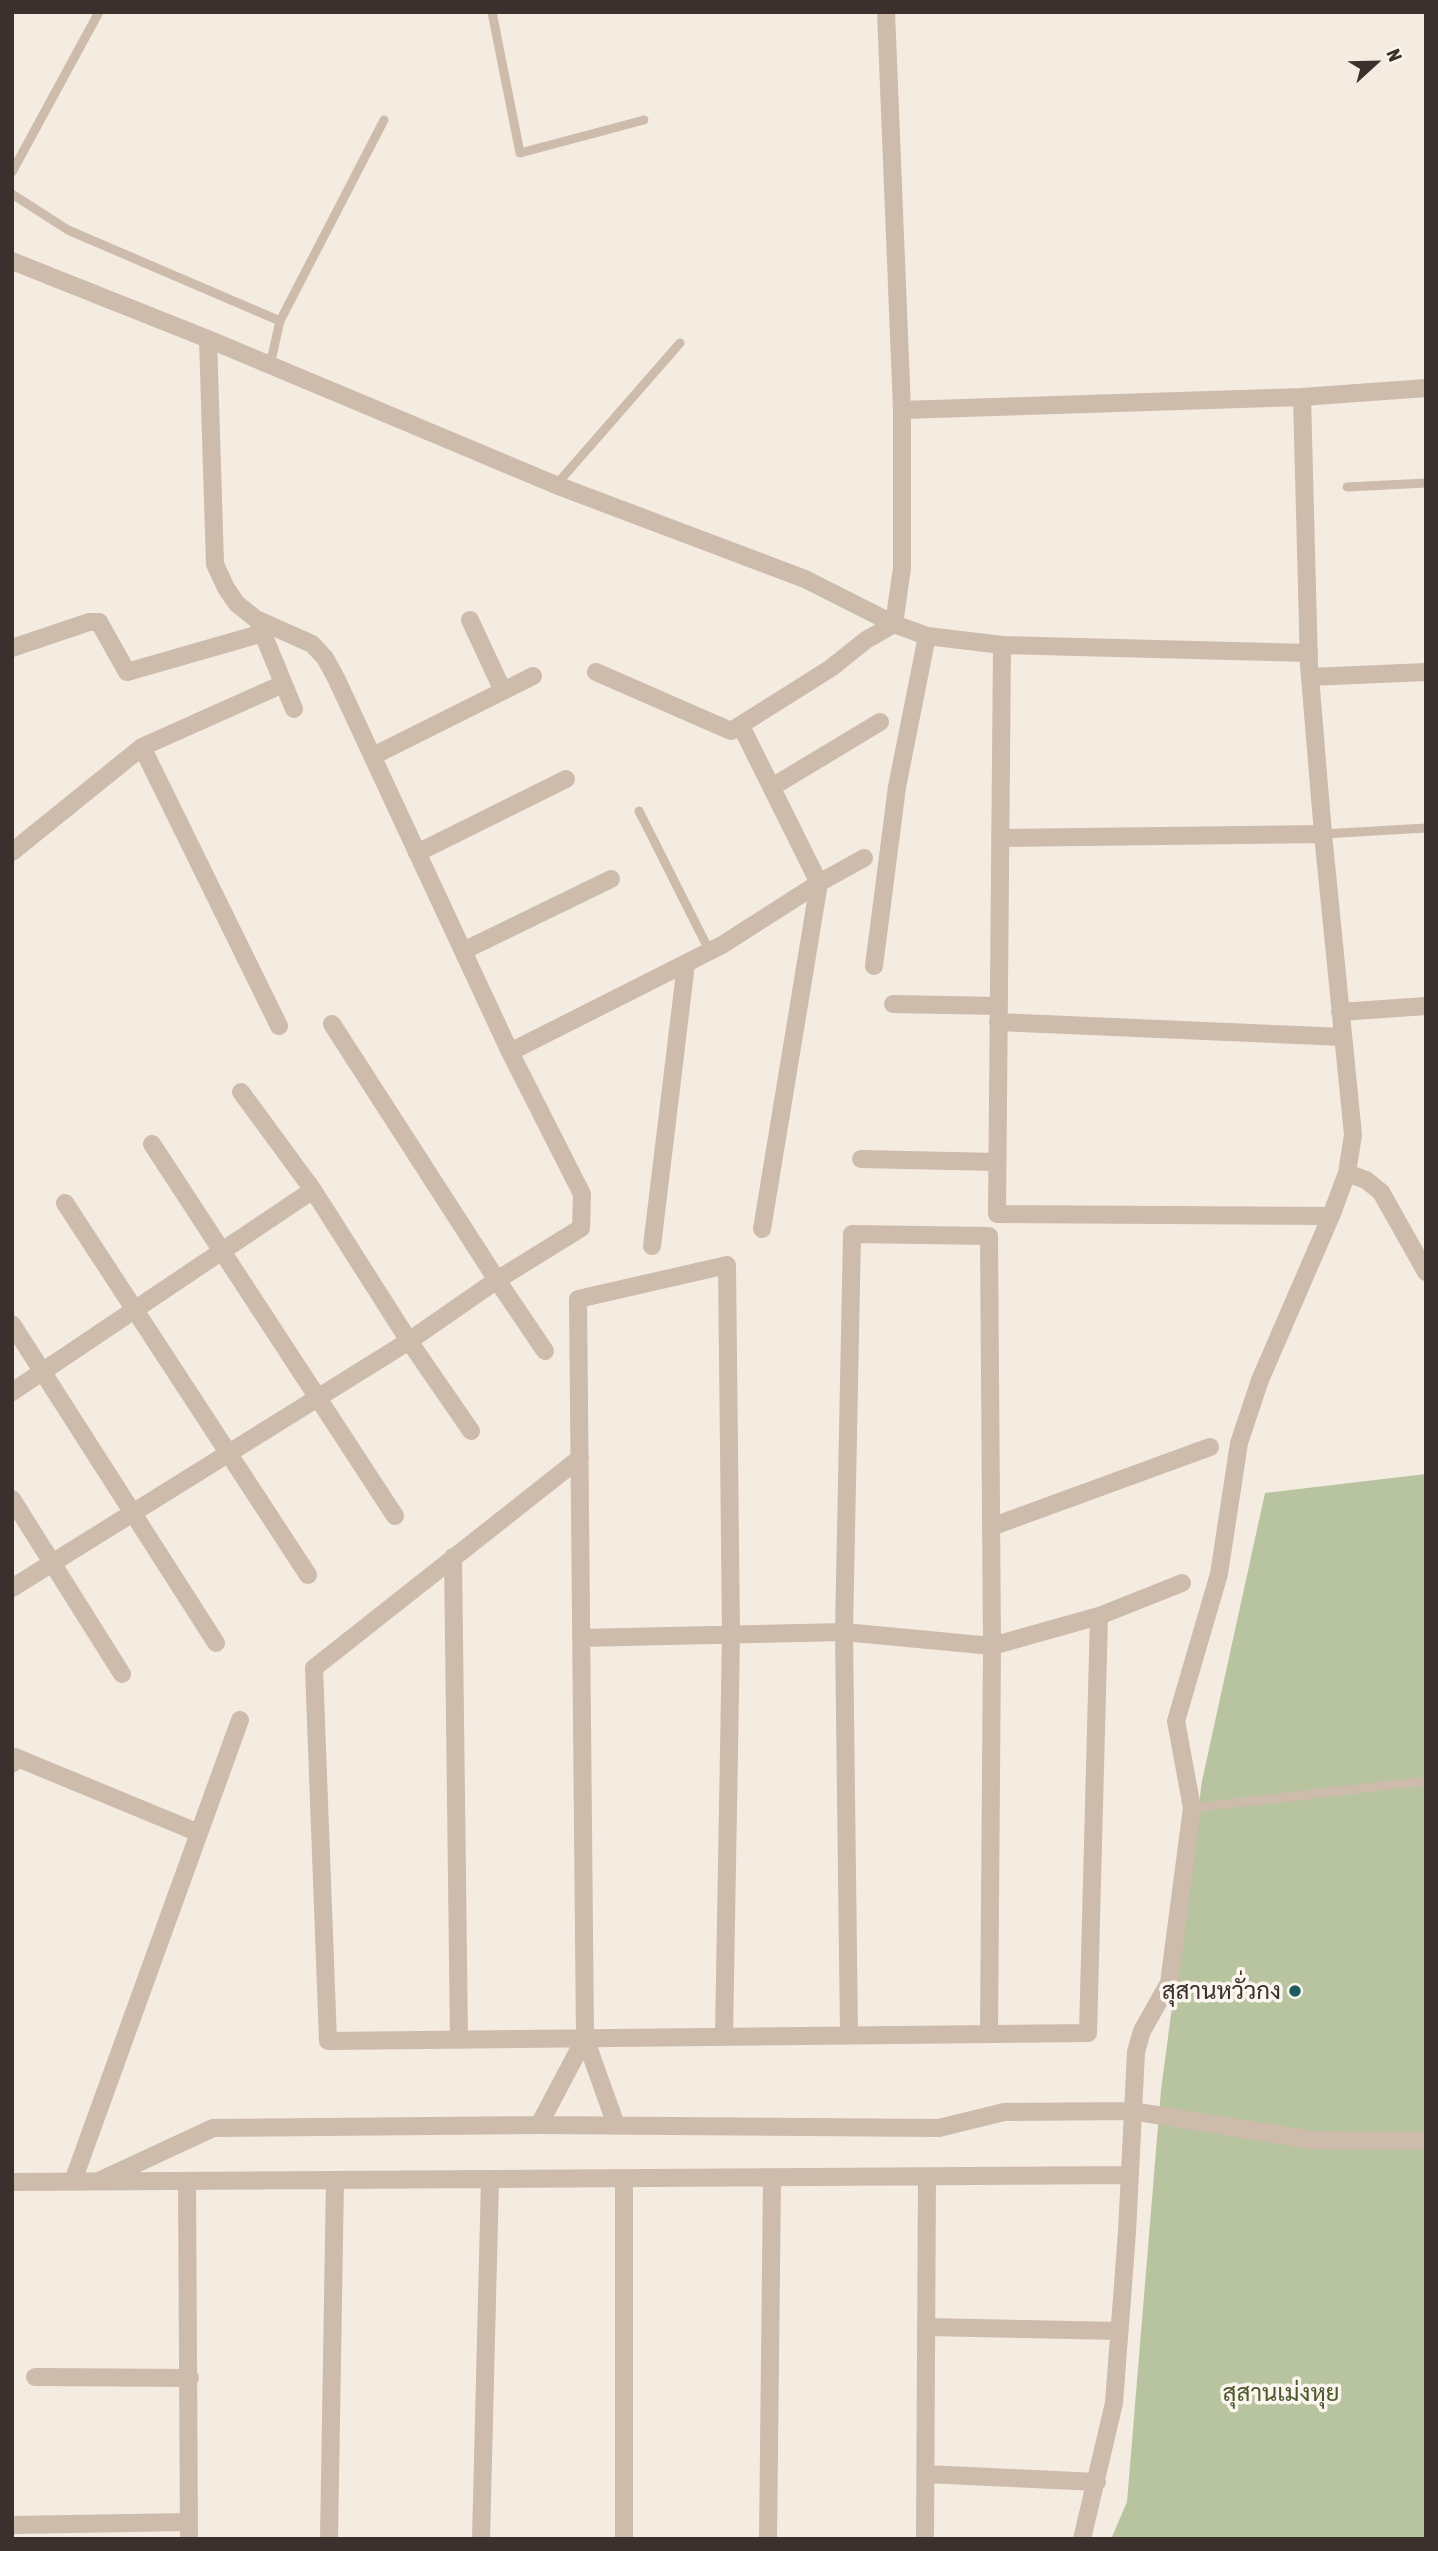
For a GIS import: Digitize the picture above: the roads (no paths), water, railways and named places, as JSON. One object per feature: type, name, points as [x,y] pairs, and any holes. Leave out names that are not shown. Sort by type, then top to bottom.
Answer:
[{"type":"street","points":[[596,672],[731,731],[894,624],[902,568],[902,410],[886,12]]},
{"type":"street","points":[[12,261],[208,339],[556,485],[805,579],[894,624],[927,636],[1002,645],[1308,653]]},
{"type":"street","points":[[208,339],[215,564],[237,604],[259,626],[294,709]]},
{"type":"street","points":[[902,410],[1302,397],[1426,388]]},
{"type":"street","points":[[1082,2539],[1114,2403],[1136,2052],[1142,2031],[1169,1983],[1192,1808],[1177,1721],[1219,1574],[1239,1443],[1260,1380],[1347,1173],[1353,1135],[1308,653],[1302,397]]},
{"type":"street","points":[[470,620],[503,691]]},
{"type":"street","points":[[12,648],[89,622],[99,622],[127,672],[259,626],[312,644],[325,658],[510,1052],[582,1194],[581,1228],[497,1280],[410,1341],[12,1588]]},
{"type":"street","points":[[874,966],[897,787],[927,636]]},
{"type":"street","points":[[1002,645],[997,1214],[1331,1216]]},
{"type":"street","points":[[1310,677],[1426,672]]},
{"type":"street","points":[[373,756],[533,676]]},
{"type":"street","points":[[12,852],[142,747],[284,684]]},
{"type":"street","points":[[772,787],[880,722]]},
{"type":"street","points":[[741,726],[819,883],[762,1229]]},
{"type":"street","points":[[142,747],[279,1026]]},
{"type":"street","points":[[417,853],[566,779]]},
{"type":"street","points":[[1000,838],[1323,834]]},
{"type":"street","points":[[510,1052],[710,951],[864,858]]},
{"type":"street","points":[[463,951],[611,879]]},
{"type":"street","points":[[652,1246],[686,964]]},
{"type":"street","points":[[892,1004],[998,1014],[1343,1037]]},
{"type":"street","points":[[1340,1012],[1426,1006]]},
{"type":"street","points":[[332,1024],[545,1351]]},
{"type":"street","points":[[241,1092],[313,1190],[471,1431]]},
{"type":"street","points":[[152,1144],[395,1516]]},
{"type":"street","points":[[861,1159],[997,1162]]},
{"type":"street","points":[[1347,1173],[1366,1180],[1381,1192],[1426,1272]]},
{"type":"street","points":[[12,1392],[313,1190]]},
{"type":"street","points":[[65,1203],[308,1575]]},
{"type":"street","points":[[849,2035],[844,1632],[852,1234],[989,1236],[992,1646],[989,2034]]},
{"type":"street","points":[[616,2125],[585,2038],[578,1299],[727,1265],[731,1635],[724,2036]]},
{"type":"street","points":[[12,1324],[216,1643]]},
{"type":"street","points":[[991,1527],[1210,1447]]},
{"type":"street","points":[[580,1458],[314,1668],[328,2041],[1088,2033],[1098,1616]]},
{"type":"street","points":[[12,1499],[122,1674]]},
{"type":"street","points":[[453,1557],[458,2040]]},
{"type":"street","points":[[581,1638],[844,1632],[992,1646],[1098,1616],[1182,1583]]},
{"type":"street","points":[[73,2181],[240,1720]]},
{"type":"street","points":[[12,1764],[15,1757],[199,1833]]},
{"type":"street","points":[[539,2125],[585,2038]]},
{"type":"street","points":[[99,2181],[213,2128],[616,2125],[939,2128],[1004,2112],[1132,2111],[1312,2140],[1426,2141]]},
{"type":"street","points":[[12,2182],[1130,2175]]},
{"type":"street","points":[[925,2539],[927,2177]]},
{"type":"street","points":[[624,2178],[624,2539]]},
{"type":"street","points":[[768,2539],[772,2178]]},
{"type":"street","points":[[481,2539],[490,2179]]},
{"type":"street","points":[[329,2539],[335,2180]]},
{"type":"street","points":[[12,2525],[189,2530],[187,2181]]},
{"type":"street","points":[[927,2327],[1119,2331]]},
{"type":"street","points":[[35,2377],[190,2378]]},
{"type":"street","points":[[926,2474],[1097,2482]]},
{"type":"lane","points":[[12,172],[99,12]]},
{"type":"lane","points":[[492,12],[520,153],[644,120]]},
{"type":"lane","points":[[270,365],[280,321],[384,120]]},
{"type":"lane","points":[[12,194],[68,230],[280,321]]},
{"type":"lane","points":[[556,485],[680,343]]},
{"type":"lane","points":[[1348,487],[1426,483]]},
{"type":"lane","points":[[639,811],[710,951]]},
{"type":"lane","points":[[1323,834],[1426,828]]},
{"type":"lane","points":[[1192,1808],[1426,1781]]},
{"type":"place","name":"สุสานหวั่วกง","points":[[1295,1991]]},
{"type":"park label","name":"สุสานเม่งหุย","points":[[1281,2393]]}]
